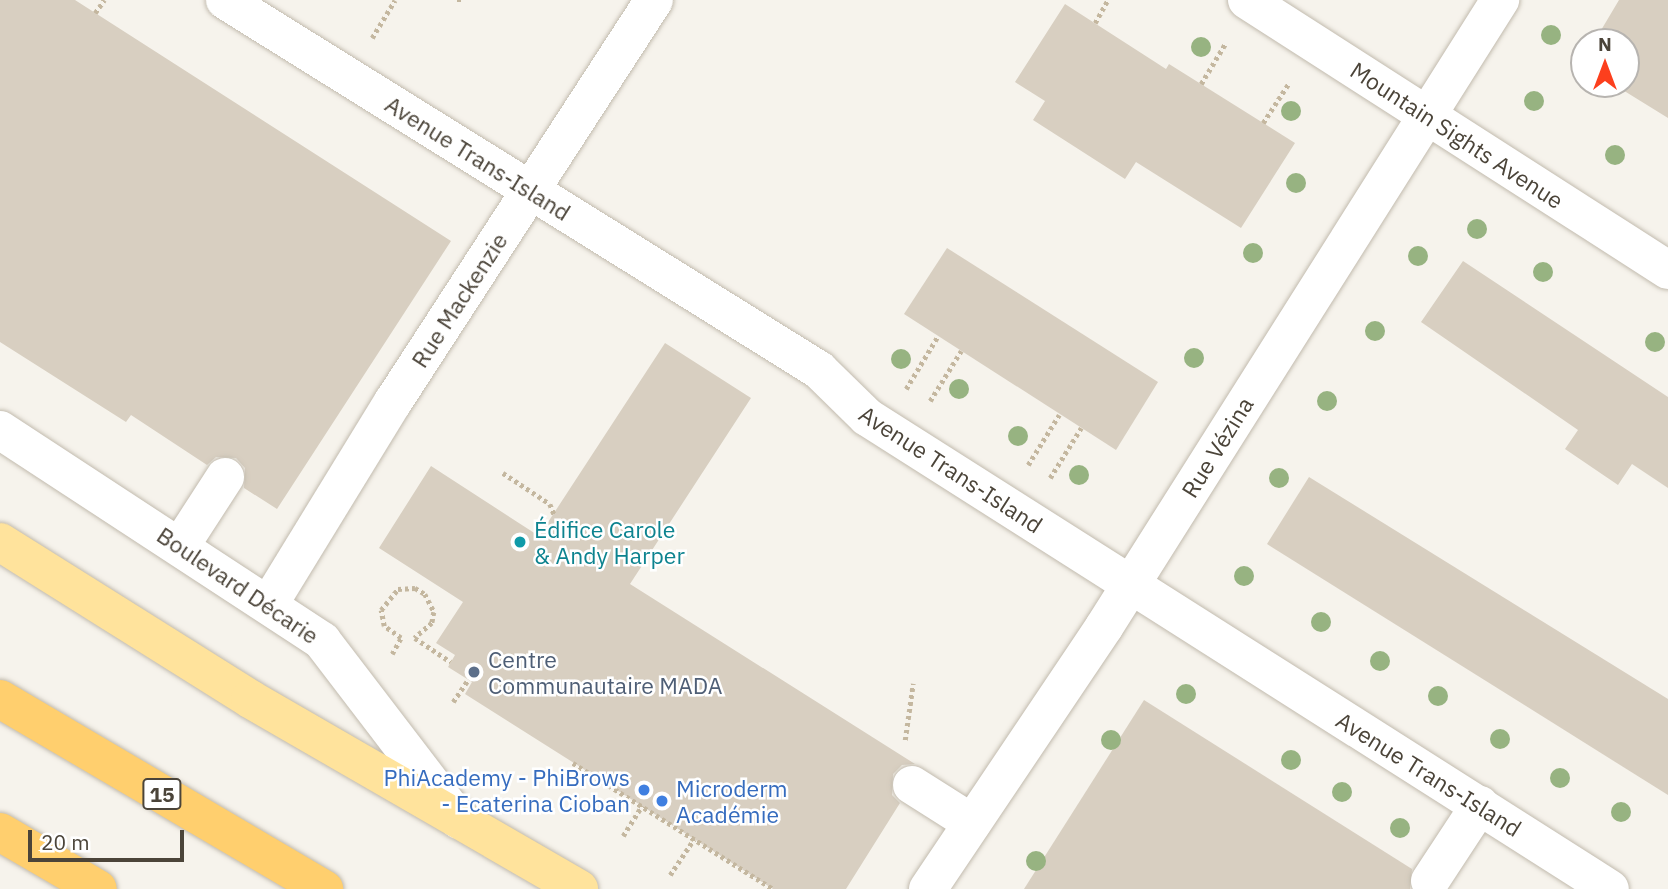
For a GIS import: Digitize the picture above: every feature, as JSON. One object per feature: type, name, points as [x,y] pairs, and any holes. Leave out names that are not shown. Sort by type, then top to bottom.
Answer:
[{"type":"highway","name":"15","points":[[0,699],[324,889]]},
{"type":"highway","points":[[0,832],[98,889]]},
{"type":"main road","name":"Boulevard Décarie","points":[[0,542],[196,666],[579,889]]},
{"type":"street","name":"Avenue Trans-Island","points":[[225,0],[819,370],[867,417],[1611,889]]},
{"type":"street","name":"Rue Mackenzie","points":[[269,604],[500,235],[533,192],[654,0]]},
{"type":"street","name":"Mountain Sights Avenue","points":[[1247,0],[1668,270]]},
{"type":"street","name":"Rue Vézina","points":[[928,889],[1130,585],[1500,0]]},
{"type":"street","name":"Boulevard Décarie","points":[[0,430],[181,545],[322,641],[459,820]]},
{"type":"street","points":[[181,545],[225,477]]},
{"type":"street","points":[[912,785],[972,823]]},
{"type":"street","points":[[1430,881],[1479,805]]},
{"type":"path","points":[[95,13],[104,0]]},
{"type":"path","points":[[372,39],[395,0]]},
{"type":"path","points":[[1095,23],[1108,0]]},
{"type":"path","points":[[1201,84],[1225,44]]},
{"type":"path","points":[[1263,123],[1289,83]]},
{"type":"path","points":[[905,391],[938,336]]},
{"type":"path","points":[[927,405],[961,351]]},
{"type":"path","points":[[1025,468],[1059,415]]},
{"type":"path","points":[[1046,483],[1081,428]]},
{"type":"path","points":[[503,473],[550,503],[554,514]]},
{"type":"path","points":[[392,654],[401,638],[384,626],[381,610],[398,589],[415,588],[425,594],[433,612],[432,623],[415,638],[451,662]]},
{"type":"path","points":[[453,702],[468,680]]},
{"type":"path","points":[[904,745],[913,684]]},
{"type":"path","points":[[573,763],[773,889]]},
{"type":"path","points":[[623,836],[642,806]]},
{"type":"path","points":[[670,874],[694,839]]},
{"type":"building","points":[[0,0],[75,0],[451,241],[277,509],[244,488],[245,468],[236,458],[216,457],[207,465],[131,415],[126,422],[0,342]]},
{"type":"building","points":[[1619,0],[1668,0],[1668,118],[1636,98],[1640,98],[1640,28],[1602,28]]},
{"type":"building","points":[[1065,4],[1166,69],[1169,64],[1295,143],[1241,228],[1136,162],[1125,179],[1033,120],[1045,101],[1015,82]]},
{"type":"building","points":[[947,248],[1158,382],[1116,450],[904,314]]},
{"type":"building","points":[[1463,261],[1668,397],[1668,488],[1632,464],[1618,485],[1565,449],[1578,430],[1421,322]]},
{"type":"building","points":[[665,343],[751,398],[630,584],[915,764],[902,765],[893,774],[892,795],[900,803],[846,889],[773,889],[465,694],[472,682],[448,667],[455,655],[436,643],[463,602],[379,548],[431,466],[539,536]]},
{"type":"building","points":[[1309,477],[1668,699],[1668,795],[1267,544]]},
{"type":"building","points":[[1144,700],[1412,869],[1410,889],[1024,889]]},
{"type":"place","name":"Édifice Carole & Andy Harper","points":[[520,542]]},
{"type":"place","name":"Centre Communautaire MADA","points":[[474,672]]},
{"type":"place","name":"PhiAcademy - PhiBrows - Ecaterina Cioban","points":[[644,790]]},
{"type":"place","name":"Microderm Académie","points":[[662,801]]}]
